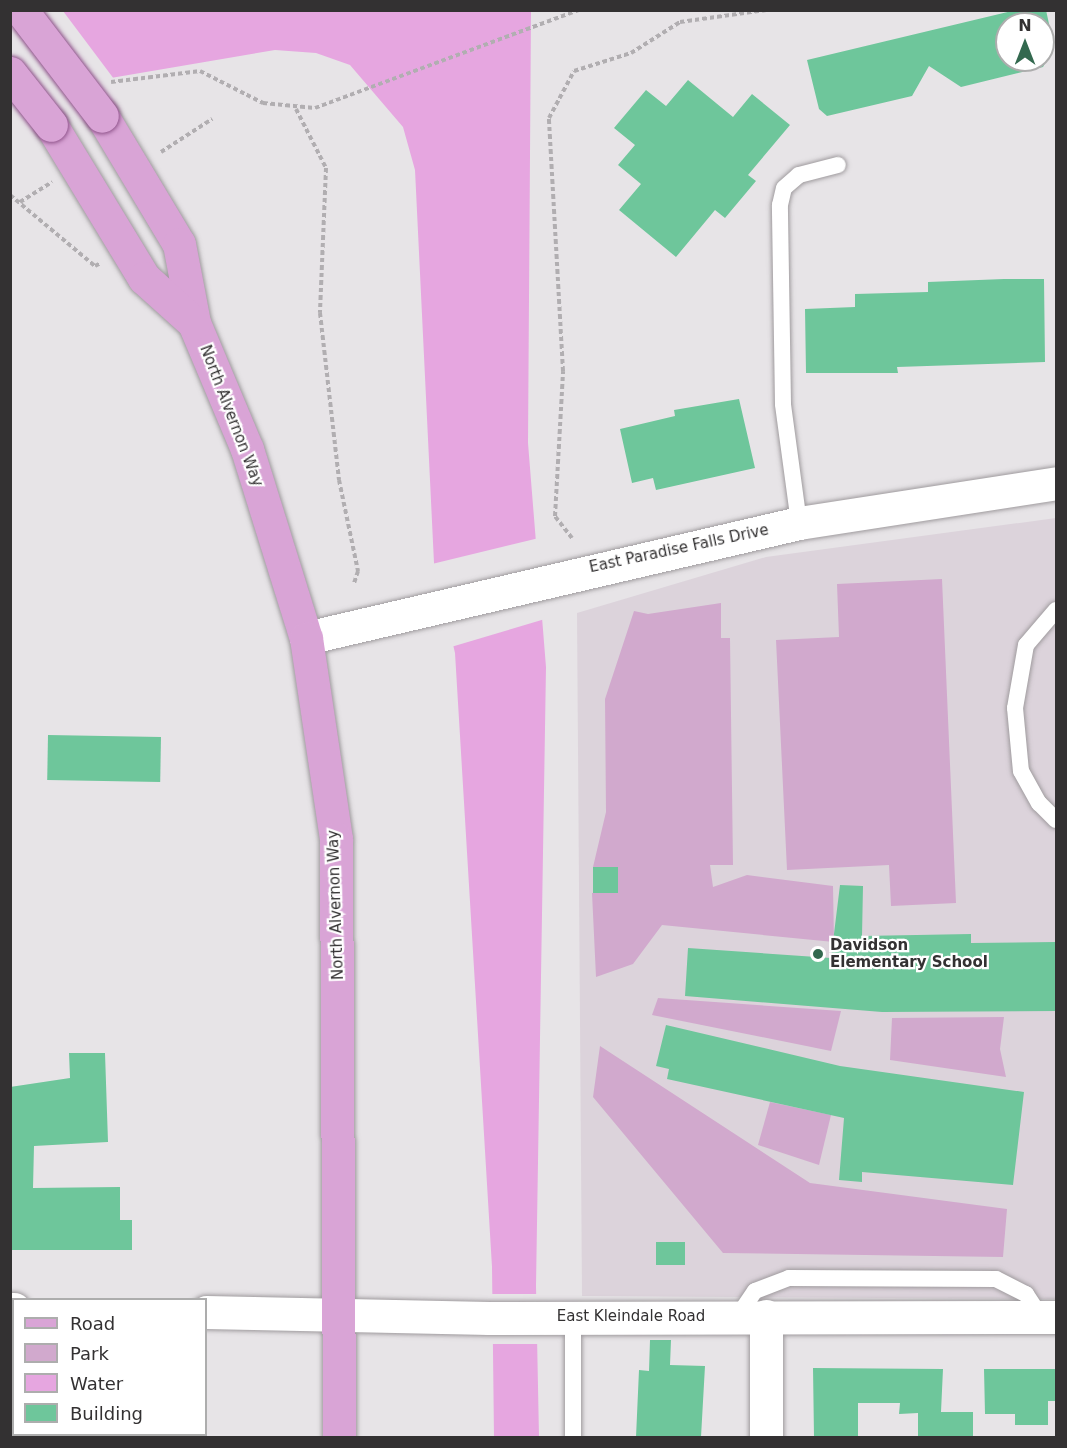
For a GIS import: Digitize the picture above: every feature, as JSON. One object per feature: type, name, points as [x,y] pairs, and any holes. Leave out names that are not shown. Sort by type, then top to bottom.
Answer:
[{"type":"main road","name":"North Alvernon Way","points":[[21,10],[100,100],[179,244],[194,323],[247,449],[306,638],[336,839],[341,1314],[339,1437]]},
{"type":"main road","name":"North Alvernon Way","points":[[10,73],[51,125],[144,278],[194,323]]},
{"type":"street","name":"East Paradise Falls Drive","points":[[306,638],[573,572],[799,523],[1056,483]]},
{"type":"street","name":"East Kleindale Road","points":[[207,1312],[489,1318],[1049,1317]]},
{"type":"street","points":[[752,1316],[766,1437]]},
{"type":"lane","points":[[799,523],[783,404],[780,205],[784,188],[799,175],[838,165]]},
{"type":"lane","points":[[1056,610],[1026,645],[1015,708],[1022,771],[1039,803],[1056,820]]},
{"type":"lane","points":[[573,1317],[573,1437]]},
{"type":"path","points":[[100,100],[200,71],[263,103],[296,109],[361,95],[578,10]]},
{"type":"path","points":[[572,538],[555,516],[563,371],[549,118],[574,71],[631,53],[680,22],[766,10]]},
{"type":"path","points":[[296,109],[326,168],[320,313],[339,480],[358,571],[354,583]]},
{"type":"path","points":[[161,152],[212,119]]},
{"type":"path","points":[[20,202],[56,179]]},
{"type":"path","points":[[10,195],[95,266],[105,261]]},
{"type":"shaded area","name":"Davidson Elementary School","points":[[1056,518],[1056,1299],[582,1296],[577,613],[766,557]]},
{"type":"green space","points":[[942,579],[956,903],[891,906],[889,865],[787,870],[776,640],[839,637],[837,584]]},
{"type":"green space","points":[[721,603],[721,638],[730,638],[733,865],[710,865],[713,887],[747,875],[833,886],[834,942],[662,925],[633,964],[596,977],[592,893],[617,892],[618,867],[593,867],[606,812],[605,699],[634,611],[648,614]]},
{"type":"green space","points":[[658,998],[841,1011],[831,1051],[652,1015]]},
{"type":"green space","points":[[1004,1017],[1000,1049],[1006,1077],[890,1060],[892,1018]]},
{"type":"green space","points":[[600,1046],[810,1183],[1007,1209],[1003,1257],[723,1253],[593,1097]]},
{"type":"green space","points":[[770,1102],[831,1115],[819,1165],[758,1145]]},
{"type":"water","points":[[11,11],[531,11],[528,443],[546,667],[536,1286],[539,1437],[494,1437],[492,1267],[455,653],[434,563],[415,170],[403,127],[350,65],[316,53],[275,50],[11,95]]},
{"type":"pier","points":[[11,11],[63,11],[114,79],[10,98]]},
{"type":"pier","points":[[539,538],[545,619],[451,647],[432,564]]},
{"type":"pier","points":[[489,1294],[539,1294],[539,1344],[489,1344]]},
{"type":"building","points":[[1016,10],[1046,10],[1046,12],[1008,12]]},
{"type":"building","points":[[995,15],[995,72],[1022,72],[961,87],[929,66],[912,96],[827,116],[819,109],[807,60]]},
{"type":"building","points":[[688,80],[733,117],[752,94],[790,125],[748,175],[756,181],[725,218],[715,210],[676,257],[619,210],[641,184],[618,165],[635,145],[614,128],[646,90],[666,106]]},
{"type":"building","points":[[1044,279],[1045,362],[897,367],[898,373],[806,373],[805,309],[855,307],[855,294],[928,292],[928,282]]},
{"type":"building","points":[[739,399],[755,468],[656,490],[653,478],[632,483],[620,429],[675,416],[674,410]]},
{"type":"building","points":[[48,735],[161,737],[160,782],[47,780]]},
{"type":"building","points":[[593,867],[618,867],[618,893],[593,893]]},
{"type":"building","points":[[840,885],[863,886],[862,936],[971,934],[971,943],[1056,942],[1056,1011],[882,1012],[685,996],[688,948],[831,958]]},
{"type":"building","points":[[666,1025],[840,1066],[1024,1092],[1013,1185],[862,1172],[862,1182],[839,1180],[844,1118],[667,1079],[669,1069],[656,1066]]},
{"type":"building","points":[[69,1053],[105,1053],[108,1142],[34,1146],[33,1188],[120,1187],[120,1220],[132,1220],[132,1250],[10,1250],[10,1087],[70,1078]]},
{"type":"building","points":[[656,1242],[685,1242],[685,1265],[656,1265]]},
{"type":"building","points":[[650,1340],[671,1340],[670,1365],[705,1366],[701,1437],[636,1437],[639,1370],[649,1371]]},
{"type":"building","points":[[813,1368],[943,1369],[941,1412],[973,1412],[973,1437],[918,1437],[918,1413],[899,1414],[900,1403],[858,1403],[858,1437],[814,1437]]},
{"type":"building","points":[[984,1369],[1056,1369],[1056,1401],[1048,1401],[1048,1425],[1015,1425],[1015,1414],[985,1414]]},
{"type":"place","name":"Davidson Elementary School","points":[[818,954]]}]
